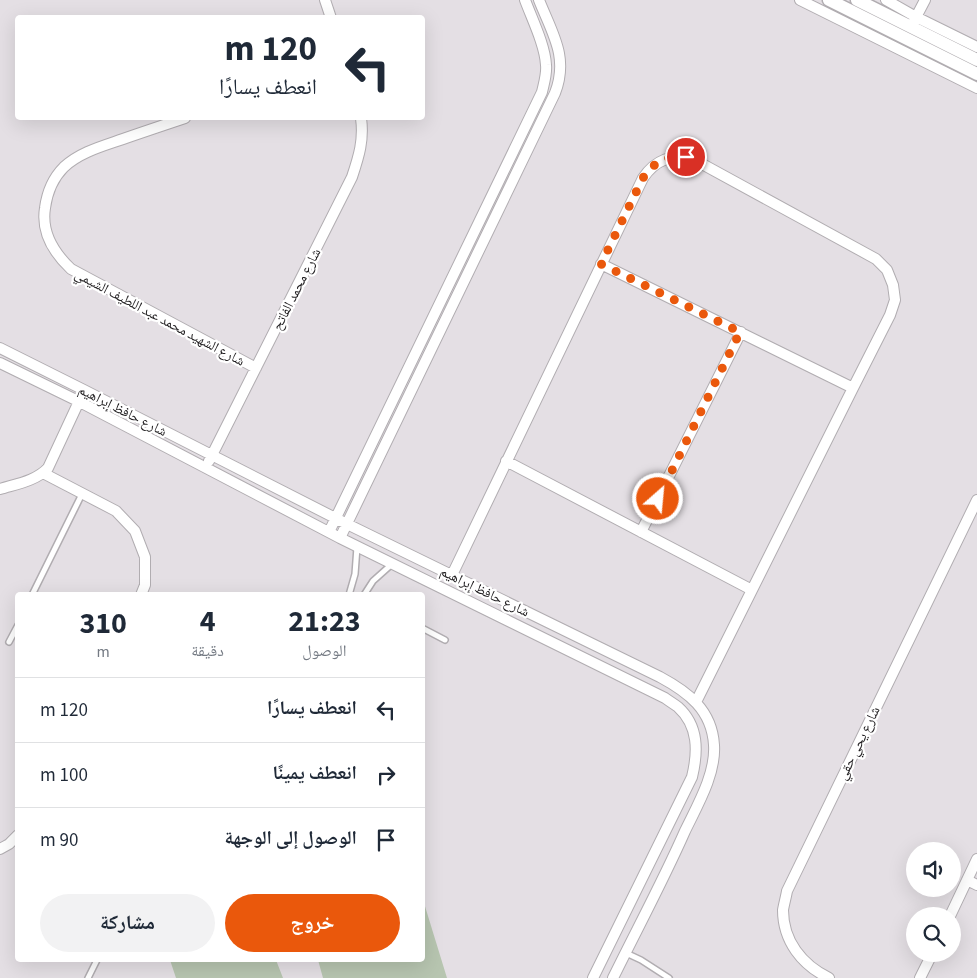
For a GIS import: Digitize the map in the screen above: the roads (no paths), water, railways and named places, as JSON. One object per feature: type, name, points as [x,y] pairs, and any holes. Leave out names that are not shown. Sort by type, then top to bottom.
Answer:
[{"type":"street","points":[[325,0],[330,15]]},
{"type":"street","points":[[329,532],[542,92],[546,65],[544,51],[525,0]]},
{"type":"street","points":[[340,538],[559,83],[561,62],[559,51],[539,0]]},
{"type":"street","points":[[800,0],[908,33],[977,46]]},
{"type":"street","points":[[829,0],[977,60]]},
{"type":"street","points":[[857,0],[977,74]]},
{"type":"street","points":[[886,0],[908,33],[977,88]]},
{"type":"street","points":[[908,33],[925,0]]},
{"type":"street","points":[[537,101],[548,107]]},
{"type":"street","name":"شارع الشهيد محمد عبد اللطيف الشيمي","points":[[179,120],[77,157],[64,168],[54,181],[47,197],[44,213],[46,229],[51,244],[59,258],[71,269],[256,368]]},
{"type":"street","name":"شارع محمد الفاتح","points":[[205,468],[352,177],[360,153],[361,120]]},
{"type":"street","points":[[452,575],[643,178],[658,162],[665,159],[679,156],[693,159],[876,259],[887,270],[895,292],[893,308],[696,702]]},
{"type":"street","points":[[601,264],[853,388]]},
{"type":"street","points":[[641,532],[740,332]]},
{"type":"street","name":"شارع حافظ إبراهيم","points":[[0,348],[347,524],[676,685],[696,702],[710,727],[714,745],[708,781],[671,863],[613,978]]},
{"type":"street","name":"شارع حافظ إبراهيم","points":[[0,363],[78,401],[340,538],[665,698],[678,708],[688,720],[697,748],[692,777],[593,978]]},
{"type":"street","points":[[0,489],[37,477],[48,468],[84,390]]},
{"type":"street","points":[[506,461],[752,590]]},
{"type":"street","points":[[43,473],[116,511],[135,531],[145,557],[145,585],[142,592]]},
{"type":"street","name":"شارع يحي حقي","points":[[829,978],[804,962],[792,947],[785,929],[783,910],[787,891],[977,500]]},
{"type":"street","points":[[567,650],[575,635]]},
{"type":"street","points":[[0,849],[15,838]]},
{"type":"street","points":[[654,856],[671,863]]},
{"type":"street","points":[[954,907],[977,859]]},
{"type":"street","points":[[967,880],[977,885]]},
{"type":"street","points":[[920,978],[928,962]]},
{"type":"lane","points":[[33,592],[82,494]]},
{"type":"lane","points":[[350,592],[356,574],[357,546]]},
{"type":"lane","points":[[366,592],[372,581],[392,564]]},
{"type":"lane","points":[[425,630],[446,640]]},
{"type":"lane","points":[[9,642],[15,631]]},
{"type":"lane","points":[[625,953],[641,960],[669,978]]},
{"type":"lane","points":[[88,978],[96,962]]}]
